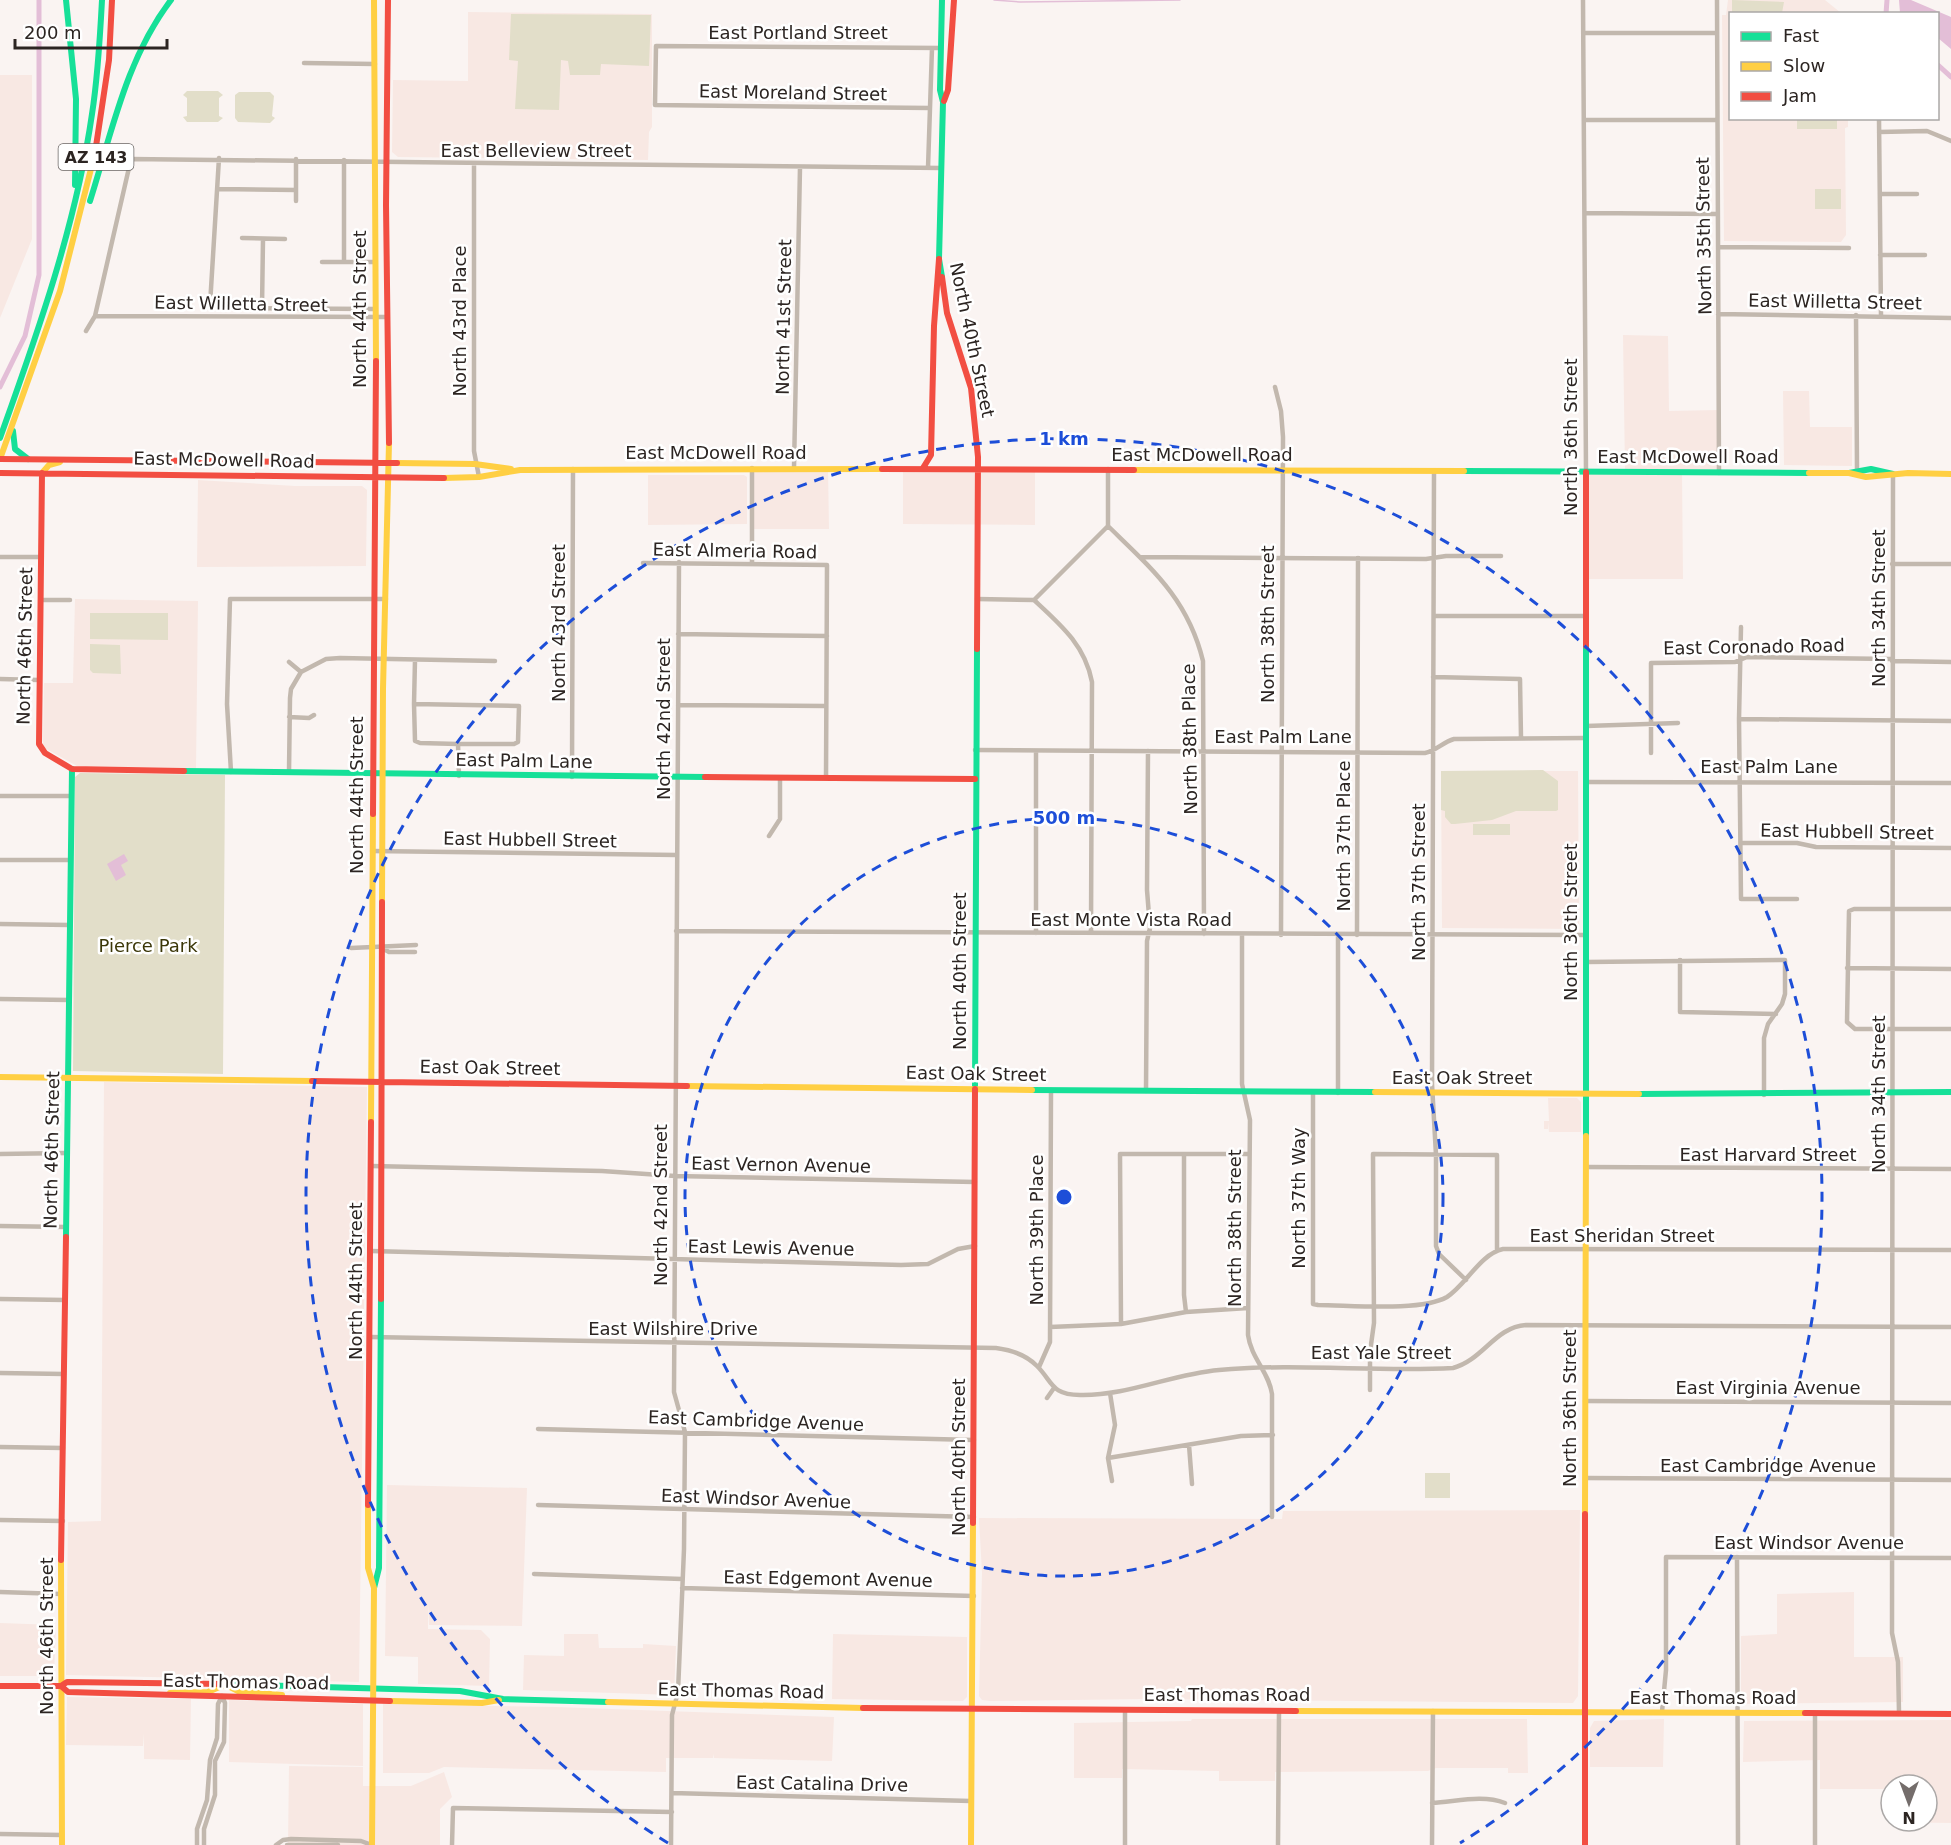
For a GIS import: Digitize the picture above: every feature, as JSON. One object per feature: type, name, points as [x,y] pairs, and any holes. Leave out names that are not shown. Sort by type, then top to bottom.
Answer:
[{"type":"main road","points":[[56,275],[76,174],[76,99],[66,0]]},
{"type":"main road","name":"AZ 143","points":[[0,438],[56,275],[72,221],[90,132],[98,76],[102,0]]},
{"type":"main road","name":"AZ 143","points":[[0,459],[55,310],[101,133],[108,73],[112,0]]},
{"type":"main road","points":[[55,310],[68,277],[136,57],[149,29],[171,0]]},
{"type":"main road","name":"North 44th Street","points":[[372,1845],[374,1588],[379,1568],[382,1251],[381,1081],[372,851],[375,478],[374,0]]},
{"type":"main road","name":"North 44th Street","points":[[374,1588],[368,1568],[370,1081],[383,852],[382,774],[389,478],[386,163],[388,0]]},
{"type":"main road","name":"North 40th Street","points":[[942,0],[940,90],[943,102],[939,260],[947,313],[970,388],[976,423],[978,469],[971,1845]]},
{"type":"main road","name":"North 40th Street","points":[[943,102],[948,90],[954,0]]},
{"type":"main road","points":[[387,51],[375,64],[382,72],[387,117]]},
{"type":"main road","points":[[923,468],[931,455],[934,326],[939,260]]},
{"type":"main road","points":[[0,421],[20,380]]},
{"type":"main road","points":[[15,423],[13,444],[19,453],[28,459]]},
{"type":"main road","name":"East McDowell Road","points":[[0,459],[475,464],[520,470]]},
{"type":"main road","points":[[42,473],[49,465],[71,459]]},
{"type":"main road","points":[[81,459],[83,473]]},
{"type":"main road","points":[[132,460],[140,473]]},
{"type":"main road","points":[[221,460],[221,474]]},
{"type":"main road","points":[[236,461],[238,475]]},
{"type":"main road","name":"East McDowell Road","points":[[0,473],[221,474],[389,478],[479,477],[520,470],[573,469],[923,468],[1719,473],[1849,473],[1857,469],[1884,469],[1893,474]]},
{"type":"main road","name":"North 36th Street","points":[[1585,1845],[1586,472]]},
{"type":"main road","name":"North 46th Street","points":[[42,473],[39,744],[45,753],[72,769],[61,1594],[62,1845]]},
{"type":"main road","name":"East McDowell Road","points":[[1849,473],[1857,477],[1884,477],[1893,474],[1951,474]]},
{"type":"main road","name":"East Palm Lane","points":[[72,769],[459,776],[975,779]]},
{"type":"main road","name":"East Oak Street","points":[[0,1077],[1338,1093],[1764,1095],[1951,1092]]},
{"type":"main road","name":"East Thomas Road","points":[[0,1686],[61,1686],[67,1682],[226,1684],[477,1692],[503,1699]]},
{"type":"main road","points":[[164,1695],[181,1690],[216,1691],[226,1684],[236,1691],[272,1692],[290,1698]]},
{"type":"main road","name":"East Thomas Road","points":[[61,1686],[68,1692],[482,1703],[503,1699],[973,1710],[1951,1714]]},
{"type":"street","name":"North 36th Street","points":[[1583,0],[1586,472]]},
{"type":"street","name":"North 35th Street","points":[[1717,0],[1715,33],[1719,473]]},
{"type":"street","points":[[1584,33],[1715,33]]},
{"type":"street","name":"East Portland Street","points":[[655,105],[656,46],[941,48]]},
{"type":"street","points":[[928,168],[932,48]]},
{"type":"street","points":[[304,63],[375,64]]},
{"type":"street","name":"East Moreland Street","points":[[655,105],[930,108]]},
{"type":"street","points":[[1584,120],[1716,120]]},
{"type":"street","points":[[1879,120],[1881,315]]},
{"type":"street","points":[[1879,132],[1927,131],[1951,141]]},
{"type":"street","points":[[219,158],[210,305],[375,309]]},
{"type":"street","name":"East Belleview Street","points":[[95,316],[131,159],[219,158],[386,163],[941,168]]},
{"type":"street","points":[[296,159],[296,201]]},
{"type":"street","points":[[344,160],[344,262]]},
{"type":"street","name":"North 43rd Place","points":[[474,164],[475,464],[479,477]]},
{"type":"street","name":"North 41st Street","points":[[794,468],[800,167]]},
{"type":"street","points":[[218,189],[296,190]]},
{"type":"street","points":[[1880,194],[1917,194]]},
{"type":"street","points":[[1585,213],[1718,214]]},
{"type":"street","points":[[242,238],[285,239]]},
{"type":"street","points":[[262,308],[263,239]]},
{"type":"street","points":[[1718,247],[1849,248]]},
{"type":"street","points":[[1880,255],[1925,255]]},
{"type":"street","points":[[322,262],[375,262]]},
{"type":"street","name":"East Willetta Street","points":[[1718,314],[1951,318]]},
{"type":"street","points":[[1856,315],[1857,477]]},
{"type":"street","points":[[86,331],[95,316]]},
{"type":"street","name":"East Willetta Street","points":[[95,316],[387,317]]},
{"type":"street","name":"North 38th Street","points":[[1275,387],[1283,424],[1281,935]]},
{"type":"street","points":[[752,468],[752,563]]},
{"type":"street","name":"North 43rd Street","points":[[572,777],[573,469]]},
{"type":"street","points":[[1034,600],[1108,526],[1108,469]]},
{"type":"street","name":"North 37th Street","points":[[1434,472],[1432,1093],[1436,1155],[1437,1246],[1439,1254],[1466,1280]]},
{"type":"street","name":"North 34th Street","points":[[1893,474],[1892,1638],[1899,1662],[1899,1713]]},
{"type":"street","name":"North 38th Place","points":[[1108,526],[1140,557],[1181,603],[1198,639],[1205,669],[1204,934]]},
{"type":"street","points":[[1140,557],[1434,558],[1501,556]]},
{"type":"street","points":[[0,557],[41,557]]},
{"type":"street","name":"North 37th Place","points":[[1357,935],[1358,558]]},
{"type":"street","name":"North 42nd Street","points":[[671,1845],[672,1715],[678,1692],[685,1511],[685,1432],[675,1404],[674,1342],[680,562]]},
{"type":"street","name":"East Almeria Road","points":[[643,563],[826,566],[827,636]]},
{"type":"street","points":[[1892,564],[1951,564]]},
{"type":"street","points":[[231,772],[227,704],[230,599],[386,598]]},
{"type":"street","points":[[977,599],[1034,600],[1066,629],[1089,668],[1093,698],[1090,933]]},
{"type":"street","points":[[41,600],[70,600]]},
{"type":"street","points":[[1434,616],[1586,616]]},
{"type":"street","points":[[1742,627],[1739,719],[1741,899],[1797,899]]},
{"type":"street","points":[[678,634],[827,636],[826,778]]},
{"type":"street","points":[[289,772],[291,689],[300,672],[326,659],[495,661]]},
{"type":"street","points":[[414,704],[519,706],[518,742],[514,744],[458,744],[415,741],[414,704],[415,660]]},
{"type":"street","name":"East Coronado Road","points":[[1651,725],[1651,663],[1741,660],[1951,662]]},
{"type":"street","points":[[289,662],[300,672]]},
{"type":"street","points":[[1433,677],[1520,679],[1521,738]]},
{"type":"street","points":[[0,679],[39,680]]},
{"type":"street","points":[[678,705],[826,706]]},
{"type":"street","points":[[289,717],[309,718],[314,715]]},
{"type":"street","points":[[1739,719],[1951,721]]},
{"type":"street","points":[[1586,726],[1678,723]]},
{"type":"street","points":[[1651,725],[1651,753]]},
{"type":"street","name":"East Palm Lane","points":[[975,750],[1433,752],[1440,744],[1454,738],[1586,738]]},
{"type":"street","points":[[458,744],[459,776]]},
{"type":"street","points":[[1036,751],[1036,933]]},
{"type":"street","points":[[1146,1091],[1149,934],[1148,751]]},
{"type":"street","points":[[769,836],[780,819],[780,778]]},
{"type":"street","name":"East Palm Lane","points":[[1586,782],[1951,783]]},
{"type":"street","points":[[0,796],[71,796]]},
{"type":"street","name":"East Hubbell Street","points":[[1742,843],[1951,848]]},
{"type":"street","name":"East Hubbell Street","points":[[372,851],[677,855]]},
{"type":"street","points":[[0,860],[70,860]]},
{"type":"street","points":[[1951,909],[1854,909],[1849,911],[1847,968],[1847,1022],[1850,1027],[1951,1029]]},
{"type":"street","points":[[0,924],[69,925]]},
{"type":"street","name":"East Monte Vista Road","points":[[676,931],[1586,935]]},
{"type":"street","name":"North 38th Street","points":[[1242,934],[1243,1092],[1250,1120],[1249,1343],[1254,1359],[1268,1377],[1272,1394],[1272,1517]]},
{"type":"street","name":"North 37th Place","points":[[1338,935],[1338,1093]]},
{"type":"street","points":[[351,948],[416,945]]},
{"type":"street","points":[[376,948],[389,952],[416,952]]},
{"type":"street","points":[[1680,960],[1680,1012],[1776,1014]]},
{"type":"street","points":[[1586,962],[1785,960],[1785,994],[1776,1014],[1768,1024],[1763,1042],[1764,1095]]},
{"type":"street","points":[[1847,968],[1951,969]]},
{"type":"street","points":[[0,999],[69,1000]]},
{"type":"street","name":"North 39th Place","points":[[1039,1367],[1049,1349],[1050,1326],[1051,1090]]},
{"type":"street","name":"North 37th Way","points":[[1313,1092],[1313,1304],[1374,1305]]},
{"type":"street","points":[[0,1154],[67,1153]]},
{"type":"street","points":[[1121,1324],[1120,1154],[1249,1154]]},
{"type":"street","points":[[1184,1154],[1186,1312]]},
{"type":"street","points":[[1370,1390],[1374,1305],[1373,1154],[1497,1155],[1497,1250],[1451,1294],[1435,1302],[1374,1305]]},
{"type":"street","name":"East Vernon Avenue","points":[[371,1166],[675,1176],[975,1182]]},
{"type":"street","name":"East Harvard Street","points":[[1586,1167],[1951,1169]]},
{"type":"street","points":[[0,1226],[66,1227]]},
{"type":"street","name":"East Lewis Avenue","points":[[371,1251],[928,1264],[958,1249],[975,1246]]},
{"type":"street","name":"East Sheridan Street","points":[[1497,1250],[1951,1250]]},
{"type":"street","points":[[0,1299],[65,1300]]},
{"type":"street","points":[[1050,1326],[1121,1324],[1186,1312],[1248,1308]]},
{"type":"street","name":"East Yale Street","points":[[1054,1388],[1079,1396],[1110,1393],[1217,1370],[1262,1367],[1453,1368],[1476,1358],[1504,1332],[1518,1325],[1951,1327]]},
{"type":"street","name":"East Wilshire Drive","points":[[370,1337],[975,1348]]},
{"type":"street","points":[[975,1348],[1014,1351],[1039,1367],[1054,1388],[1047,1398]]},
{"type":"street","points":[[0,1373],[64,1374]]},
{"type":"street","points":[[370,1388],[381,1388]]},
{"type":"street","points":[[1110,1393],[1115,1425],[1108,1458],[1112,1481]]},
{"type":"street","name":"East Virginia Avenue","points":[[1585,1401],[1951,1402]]},
{"type":"street","name":"East Cambridge Avenue","points":[[538,1429],[974,1440]]},
{"type":"street","points":[[1108,1458],[1241,1436],[1273,1436]]},
{"type":"street","points":[[1189,1445],[1192,1484]]},
{"type":"street","points":[[0,1447],[63,1448]]},
{"type":"street","name":"East Cambridge Avenue","points":[[1585,1479],[1951,1480]]},
{"type":"street","name":"East Windsor Avenue","points":[[538,1505],[685,1511],[974,1517]]},
{"type":"street","points":[[0,1520],[63,1521]]},
{"type":"street","name":"East Windsor Avenue","points":[[1662,1712],[1666,1670],[1666,1557],[1951,1558]]},
{"type":"street","points":[[1737,1557],[1738,1845]]},
{"type":"street","points":[[534,1574],[682,1579]]},
{"type":"street","name":"East Edgemont Avenue","points":[[682,1588],[974,1596]]},
{"type":"street","points":[[0,1592],[61,1594]]},
{"type":"street","points":[[197,1845],[197,1829],[207,1800],[210,1760],[217,1738],[218,1704],[222,1696]]},
{"type":"street","points":[[204,1845],[204,1829],[215,1795],[216,1761],[224,1742],[225,1703],[222,1696]]},
{"type":"street","points":[[1125,1710],[1125,1845]]},
{"type":"street","points":[[1278,1845],[1279,1711]]},
{"type":"street","points":[[1432,1711],[1432,1845]]},
{"type":"street","points":[[1815,1713],[1815,1845]]},
{"type":"street","name":"East Catalina Drive","points":[[672,1793],[971,1801]]},
{"type":"street","points":[[1432,1803],[1455,1800],[1495,1800],[1505,1803]]},
{"type":"street","points":[[452,1845],[453,1808],[672,1812]]},
{"type":"street","points":[[0,1834],[62,1835]]},
{"type":"street","points":[[276,1845],[283,1840],[296,1839],[361,1841],[372,1845]]},
{"type":"street","points":[[287,1845],[338,1845]]},
{"type":"shaded area","points":[[1728,0],[1825,0],[1840,12],[1729,12],[1729,120],[1848,120],[1848,127],[1845,128],[1846,235],[1841,242],[1724,241],[1722,15],[1726,15]]},
{"type":"shaded area","points":[[1899,0],[1911,0],[1951,17],[1951,49],[1939,39],[1939,12],[1900,12]]},
{"type":"shaded area","points":[[468,12],[652,14],[652,127],[649,132],[648,160],[398,157],[392,152],[393,80],[468,81]]},
{"type":"shaded area","points":[[0,75],[32,75],[32,239],[0,318]]},
{"type":"shaded area","points":[[1623,335],[1668,336],[1669,411],[1719,410],[1719,473],[1682,472],[1683,579],[1586,579],[1586,472],[1625,471]]},
{"type":"shaded area","points":[[1783,391],[1809,391],[1810,427],[1852,427],[1852,466],[1784,465]]},
{"type":"shaded area","points":[[752,468],[828,468],[829,529],[752,529]]},
{"type":"shaded area","points":[[903,468],[1035,469],[1035,525],[903,524]]},
{"type":"shaded area","points":[[648,475],[744,475],[747,477],[747,524],[648,525]]},
{"type":"shaded area","points":[[198,480],[295,486],[362,486],[367,490],[366,566],[197,567]]},
{"type":"shaded area","points":[[75,599],[198,601],[196,768],[77,766],[43,747],[44,683],[73,683]]},
{"type":"shaded area","points":[[1441,771],[1578,771],[1579,927],[1577,929],[1442,928]]},
{"type":"shaded area","points":[[124,854],[128,861],[121,865],[126,875],[116,881],[107,864]]},
{"type":"shaded area","points":[[104,1082],[367,1087],[359,1682],[66,1675],[68,1522],[101,1521]]},
{"type":"shaded area","points":[[1548,1098],[1577,1098],[1581,1102],[1581,1132],[1549,1132],[1548,1122],[1548,1129],[1544,1129],[1544,1121],[1549,1121]]},
{"type":"shaded area","points":[[387,1485],[527,1488],[522,1626],[429,1625],[428,1601],[428,1629],[481,1630],[490,1639],[489,1686],[418,1684],[418,1657],[385,1656]]},
{"type":"shaded area","points":[[1580,1510],[1578,1696],[1573,1703],[1147,1699],[990,1701],[982,1700],[979,1696],[982,1573],[979,1518],[1282,1519],[1283,1511]]},
{"type":"shaded area","points":[[1854,1592],[1854,1657],[1903,1657],[1903,1702],[1741,1704],[1741,1636],[1777,1634],[1777,1594]]},
{"type":"shaded area","points":[[0,1623],[56,1625],[54,1676],[0,1676]]},
{"type":"shaded area","points":[[564,1634],[598,1634],[599,1648],[643,1648],[643,1644],[676,1646],[674,1695],[523,1690],[524,1655],[564,1656]]},
{"type":"shaded area","points":[[833,1634],[967,1637],[967,1697],[963,1701],[832,1699]]},
{"type":"shaded area","points":[[67,1697],[191,1699],[190,1760],[144,1759],[144,1734],[143,1746],[66,1745]]},
{"type":"shaded area","points":[[229,1700],[363,1704],[363,1766],[229,1762]]},
{"type":"shaded area","points":[[383,1704],[556,1707],[834,1717],[832,1761],[714,1758],[713,1754],[713,1758],[666,1758],[666,1772],[444,1767],[429,1773],[383,1773]]},
{"type":"shaded area","points":[[1192,1719],[1527,1719],[1528,1773],[1508,1773],[1508,1768],[1275,1772],[1275,1781],[1219,1781],[1219,1771],[1122,1769],[1122,1778],[1074,1778],[1074,1723],[1191,1721]]},
{"type":"shaded area","points":[[1664,1719],[1663,1767],[1590,1767],[1590,1728],[1594,1721]]},
{"type":"shaded area","points":[[1951,1720],[1951,1823],[1939,1823],[1939,1773],[1879,1773],[1879,1789],[1820,1789],[1820,1760],[1743,1762],[1744,1721]]},
{"type":"shaded area","points":[[289,1766],[363,1767],[363,1786],[411,1786],[444,1772],[452,1797],[440,1809],[440,1845],[288,1845]]},
{"type":"green space","points":[[1732,0],[1784,2],[1782,12],[1732,12]]},
{"type":"green space","points":[[511,14],[651,15],[649,66],[601,64],[600,75],[570,75],[568,61],[561,60],[559,110],[515,109],[518,61],[509,60]]},
{"type":"green space","points":[[187,91],[218,91],[223,95],[219,98],[219,116],[223,118],[218,122],[187,122],[183,117],[187,116],[187,98],[183,95]]},
{"type":"green space","points":[[239,92],[270,92],[274,96],[272,116],[275,118],[270,123],[238,122],[235,118],[235,95]]},
{"type":"green space","points":[[1797,120],[1837,120],[1837,129],[1797,129]]},
{"type":"green space","points":[[1815,189],[1841,189],[1841,209],[1815,209]]},
{"type":"green space","points":[[90,613],[168,613],[168,640],[90,639]]},
{"type":"green space","points":[[90,644],[120,645],[121,674],[93,673],[90,670]]},
{"type":"green space","points":[[1543,770],[1558,781],[1558,810],[1556,811],[1516,811],[1492,820],[1451,824],[1445,817],[1445,811],[1441,810],[1441,771]]},
{"type":"green space","name":"Pierce Park","points":[[80,773],[225,775],[223,1074],[73,1071],[75,777]]},
{"type":"green space","points":[[1473,824],[1510,824],[1510,835],[1473,835]]},
{"type":"green space","points":[[1425,1473],[1450,1473],[1450,1498],[1425,1498]]},
{"type":"waterway","points":[[0,387],[25,336],[39,275],[39,0]]},
{"type":"waterway","points":[[994,0],[1020,2],[1180,0]]},
{"type":"waterway","points":[[1886,12],[1887,0]]},
{"type":"waterway","points":[[1939,66],[1951,77]]},
{"type":"traffic: fast","points":[[66,0],[76,99],[75,185]]},
{"type":"traffic: fast","points":[[0,438],[42,318],[76,197],[94,100],[102,0]]},
{"type":"traffic: fast","points":[[90,201],[131,71],[142,47],[171,0]]},
{"type":"traffic: fast","points":[[942,0],[940,90],[943,102],[939,259],[942,277]]},
{"type":"traffic: fast","points":[[13,431],[15,449],[28,459]]},
{"type":"traffic: fast","points":[[1849,473],[1871,469],[1893,474]]},
{"type":"traffic: fast","points":[[1464,471],[1809,473]]},
{"type":"traffic: fast","points":[[1586,646],[1586,1136]]},
{"type":"traffic: fast","points":[[975,1089],[977,649]]},
{"type":"traffic: fast","points":[[66,1237],[72,769]]},
{"type":"traffic: fast","points":[[184,771],[705,777]]},
{"type":"traffic: fast","points":[[1032,1090],[1375,1092]]},
{"type":"traffic: fast","points":[[1639,1094],[1951,1092]]},
{"type":"traffic: fast","points":[[374,1588],[379,1568],[381,1299]]},
{"type":"traffic: fast","points":[[224,1684],[460,1691],[503,1699],[608,1702]]},
{"type":"traffic: slow","points":[[374,0],[376,361]]},
{"type":"traffic: slow","points":[[0,459],[60,291],[95,153]]},
{"type":"traffic: slow","points":[[382,902],[383,689],[389,443]]},
{"type":"traffic: slow","points":[[42,473],[49,465],[60,462]]},
{"type":"traffic: slow","points":[[397,463],[475,464],[511,469]]},
{"type":"traffic: slow","points":[[444,478],[479,477],[520,470],[882,469]]},
{"type":"traffic: slow","points":[[1134,470],[1464,471]]},
{"type":"traffic: slow","points":[[1809,473],[1849,473],[1866,477],[1908,473],[1951,474]]},
{"type":"traffic: slow","points":[[371,1122],[373,814]]},
{"type":"traffic: slow","points":[[0,1077],[312,1081]]},
{"type":"traffic: slow","points":[[687,1086],[1032,1090]]},
{"type":"traffic: slow","points":[[1375,1092],[1639,1094]]},
{"type":"traffic: slow","points":[[1585,1514],[1586,1136]]},
{"type":"traffic: slow","points":[[368,1505],[368,1568],[374,1588],[372,1845]]},
{"type":"traffic: slow","points":[[971,1845],[973,1523]]},
{"type":"traffic: slow","points":[[61,1560],[62,1845]]},
{"type":"traffic: slow","points":[[170,1693],[208,1692],[226,1684]]},
{"type":"traffic: slow","points":[[226,1685],[238,1691],[282,1695]]},
{"type":"traffic: slow","points":[[390,1701],[482,1703],[499,1700]]},
{"type":"traffic: slow","points":[[608,1702],[863,1708]]},
{"type":"traffic: slow","points":[[1296,1711],[1805,1713]]},
{"type":"traffic: jam","points":[[95,153],[109,60],[112,0]]},
{"type":"traffic: jam","points":[[388,0],[386,205],[389,443]]},
{"type":"traffic: jam","points":[[944,101],[948,90],[954,0]]},
{"type":"traffic: jam","points":[[923,468],[931,455],[934,326],[939,259]]},
{"type":"traffic: jam","points":[[942,277],[947,313],[971,388],[978,457],[977,649]]},
{"type":"traffic: jam","points":[[373,814],[376,361]]},
{"type":"traffic: jam","points":[[0,459],[397,463]]},
{"type":"traffic: jam","points":[[882,469],[1134,470]]},
{"type":"traffic: jam","points":[[1586,472],[1586,646]]},
{"type":"traffic: jam","points":[[0,473],[444,478]]},
{"type":"traffic: jam","points":[[42,473],[39,744],[45,753],[72,769],[184,771]]},
{"type":"traffic: jam","points":[[705,777],[975,779]]},
{"type":"traffic: jam","points":[[381,1299],[382,902]]},
{"type":"traffic: jam","points":[[312,1081],[687,1086]]},
{"type":"traffic: jam","points":[[973,1523],[975,1089]]},
{"type":"traffic: jam","points":[[368,1505],[371,1122]]},
{"type":"traffic: jam","points":[[61,1560],[66,1237]]},
{"type":"traffic: jam","points":[[1585,1514],[1585,1845]]},
{"type":"traffic: jam","points":[[0,1686],[61,1686],[67,1682],[224,1684]]},
{"type":"traffic: jam","points":[[61,1686],[68,1692],[390,1701]]},
{"type":"traffic: jam","points":[[863,1708],[1296,1711]]},
{"type":"traffic: jam","points":[[1805,1713],[1951,1714]]}]
